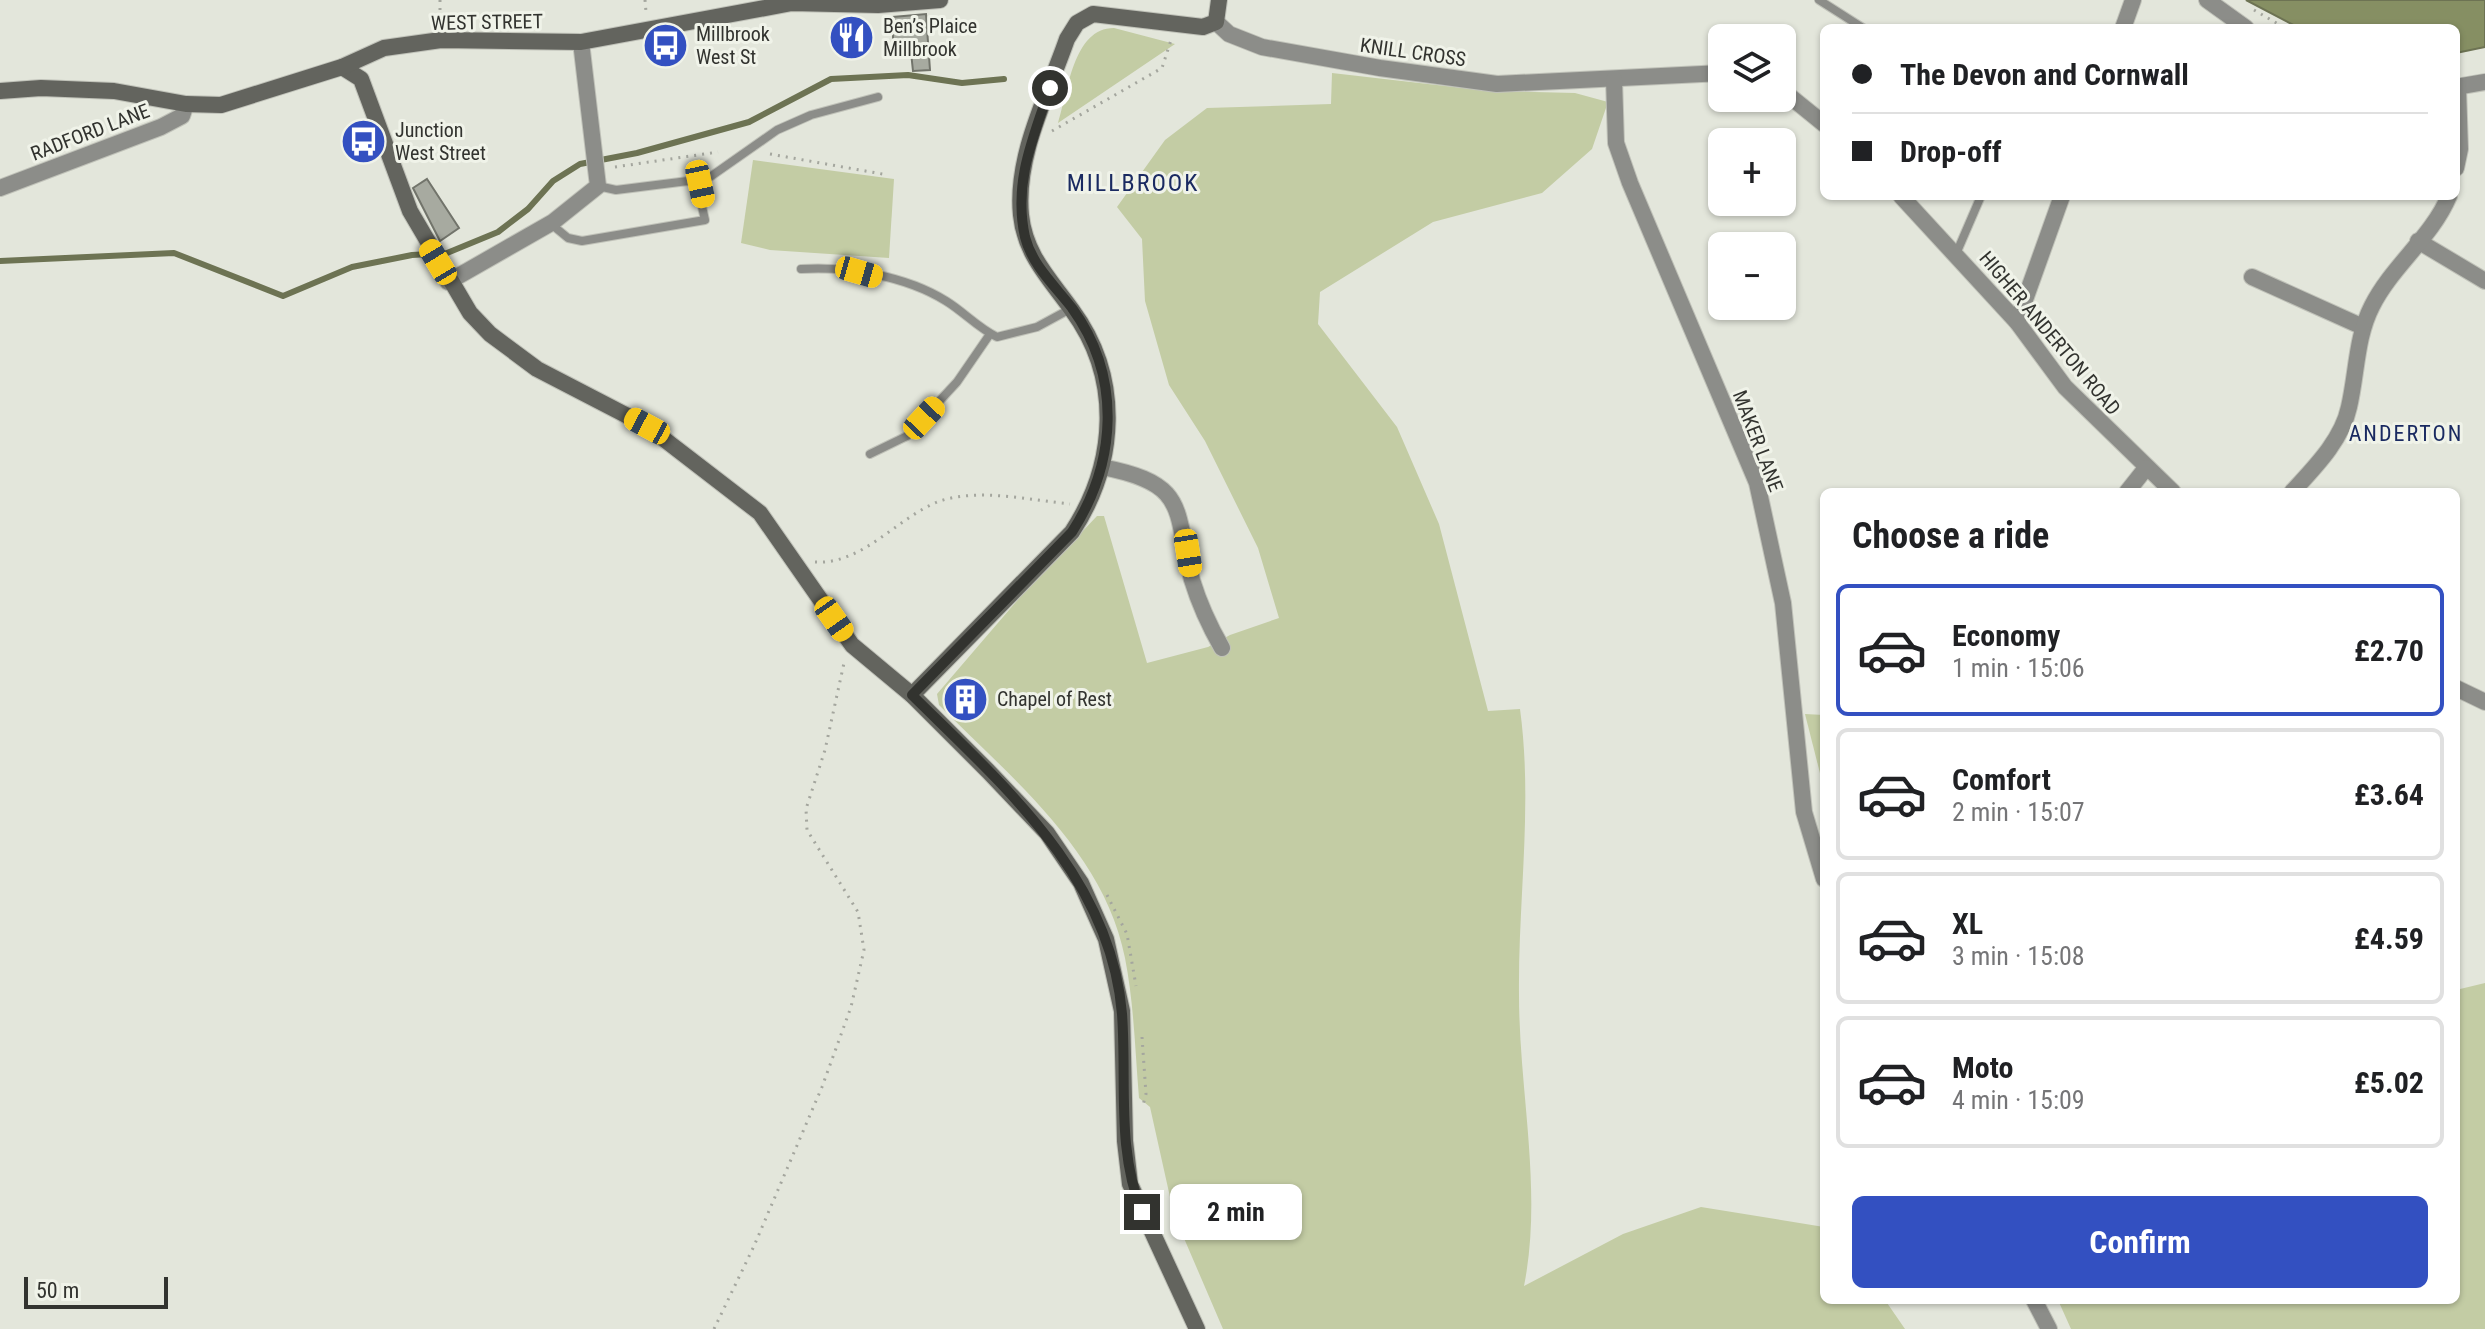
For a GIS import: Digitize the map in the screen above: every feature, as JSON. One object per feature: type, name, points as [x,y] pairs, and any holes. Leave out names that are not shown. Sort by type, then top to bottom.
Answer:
[{"type":"main road","name":"WEST STREET","points":[[0,91],[41,88],[114,91],[186,104],[221,105],[342,67],[384,48],[441,40],[581,42],[792,3],[878,5],[940,0]]},
{"type":"main road","points":[[912,695],[1072,532],[1089,506],[1102,467],[1110,414],[1099,357],[1072,308],[1039,268],[1026,241],[1020,186],[1027,153],[1067,39],[1090,7],[1203,27],[1216,22],[1219,0]]},
{"type":"main road","points":[[342,67],[361,79],[410,211],[448,282],[470,313],[526,360],[647,426],[760,513],[852,645],[912,695],[1047,833],[1087,897],[1106,939],[1122,1011],[1125,1141],[1130,1184],[1197,1329]]},
{"type":"street","points":[[2124,24],[2133,0]]},
{"type":"street","points":[[2207,0],[2240,24]]},
{"type":"street","name":"KNILL CROSS","points":[[1216,22],[1245,42],[1380,68],[1497,84],[1614,79]]},
{"type":"street","points":[[448,282],[551,223],[597,179],[581,42]]},
{"type":"street","points":[[1614,79],[1708,74]]},
{"type":"street","name":"MAKER LANE","points":[[1614,79],[1616,143],[1630,183],[1757,483],[1783,603],[1804,812],[1820,866]]},
{"type":"street","points":[[2460,86],[2485,82]]},
{"type":"street","points":[[1796,101],[1820,121]]},
{"type":"street","name":"RADFORD LANE","points":[[0,188],[161,127],[182,116],[186,104]]},
{"type":"street","name":"HIGHER ANDERTON ROAD","points":[[1905,200],[2017,322],[2065,387],[2168,488]]},
{"type":"street","points":[[2017,322],[2061,200]]},
{"type":"street","points":[[2295,488],[2340,433],[2349,409],[2363,327],[2388,277],[2443,210],[2447,200]]},
{"type":"street","points":[[2418,241],[2485,281]]},
{"type":"street","points":[[2252,277],[2363,327]]},
{"type":"street","points":[[1102,467],[1146,479],[1161,488],[1176,505],[1183,525],[1192,580],[1222,648]]},
{"type":"street","points":[[2130,488],[2146,468]]},
{"type":"street","points":[[2460,690],[2485,702]]},
{"type":"street","points":[[2036,1304],[2049,1329]]},
{"type":"lane","points":[[1819,0],[1857,24]]},
{"type":"lane","points":[[700,184],[777,130],[811,115],[878,97]]},
{"type":"lane","points":[[597,179],[616,190],[691,180],[700,184]]},
{"type":"lane","points":[[551,223],[568,238],[582,241],[703,222],[706,215],[700,184]]},
{"type":"lane","points":[[1956,254],[1979,200]]},
{"type":"lane","points":[[801,269],[844,269],[925,292],[943,299],[990,334],[1010,336],[1072,308]]},
{"type":"lane","points":[[870,454],[907,436],[957,382],[990,334]]},
{"type":"path","points":[[2249,7],[2278,24]]},
{"type":"path","points":[[1058,127],[1162,68],[1174,24]]},
{"type":"path","points":[[795,561],[839,561],[924,508],[962,497],[1089,506]]},
{"type":"path","points":[[714,1329],[754,1246],[822,1087],[851,1007],[864,950],[858,912],[807,830],[806,809],[825,750],[846,653],[852,645]]},
{"type":"shaded area","points":[[2246,0],[2485,0],[2485,47],[2460,52],[2460,24],[2291,24]]},
{"type":"shaded area","points":[[1114,28],[1175,44],[1058,123],[1069,79],[1081,50],[1089,38],[1100,31]]},
{"type":"shaded area","points":[[1332,73],[1489,91],[1575,93],[1608,102],[1592,149],[1542,193],[1433,222],[1320,292],[1318,324],[1397,427],[1439,524],[1488,711],[1520,709],[1525,816],[1519,995],[1531,1178],[1529,1250],[1524,1286],[1623,1234],[1701,1207],[1820,1226],[1820,1304],[1888,1304],[1905,1329],[1223,1329],[1174,1215],[1150,1107],[1139,1098],[1128,975],[1114,919],[1076,850],[1024,789],[939,705],[937,694],[1021,596],[1097,516],[1104,516],[1147,663],[1208,647],[1230,635],[1279,618],[1258,548],[1205,441],[1169,385],[1145,301],[1142,239],[1117,207],[1165,140],[1207,108],[1331,104]]},
{"type":"shaded area","points":[[753,160],[894,179],[889,258],[770,250],[741,243]]},
{"type":"shaded area","points":[[1805,714],[1820,715],[1820,773]]},
{"type":"shaded area","points":[[2485,983],[2485,1329],[2071,1329],[2060,1304],[2460,1304],[2460,989]]},
{"type":"building","points":[[926,14],[930,70],[913,71],[910,43],[893,44],[893,17]]},
{"type":"building","points":[[427,179],[459,228],[440,241],[413,188]]},
{"type":"building","name":"Chapel of Rest","points":[[970,682],[983,696],[961,717],[948,702]]},
{"type":"waterway","points":[[0,261],[174,253],[283,296],[352,267],[412,255],[447,253],[498,232],[528,209],[553,181],[580,164],[637,153],[749,122],[831,79],[908,75],[962,83],[1004,79]]},
{"type":"place","name":"Ben’s Plaice Millbrook","points":[[852,37]]},
{"type":"place","name":"Millbrook West St","points":[[665,46]]},
{"type":"place","name":"Junction West Street","points":[[364,142]]},
{"type":"place","name":"Chapel of Rest","points":[[966,699]]},
{"type":"district","name":"MILLBROOK","points":[[1133,183]]},
{"type":"district","name":"ANDERTON","points":[[2406,433]]},
{"type":"route","points":[[1050,88],[1027,153],[1020,186],[1021,215],[1026,241],[1039,268],[1072,308],[1099,357],[1110,414],[1102,467],[1089,506],[1072,532],[958,652],[912,695],[1047,833],[1081,883],[1106,939],[1122,1011],[1125,1141],[1130,1184],[1142,1212]]}]
